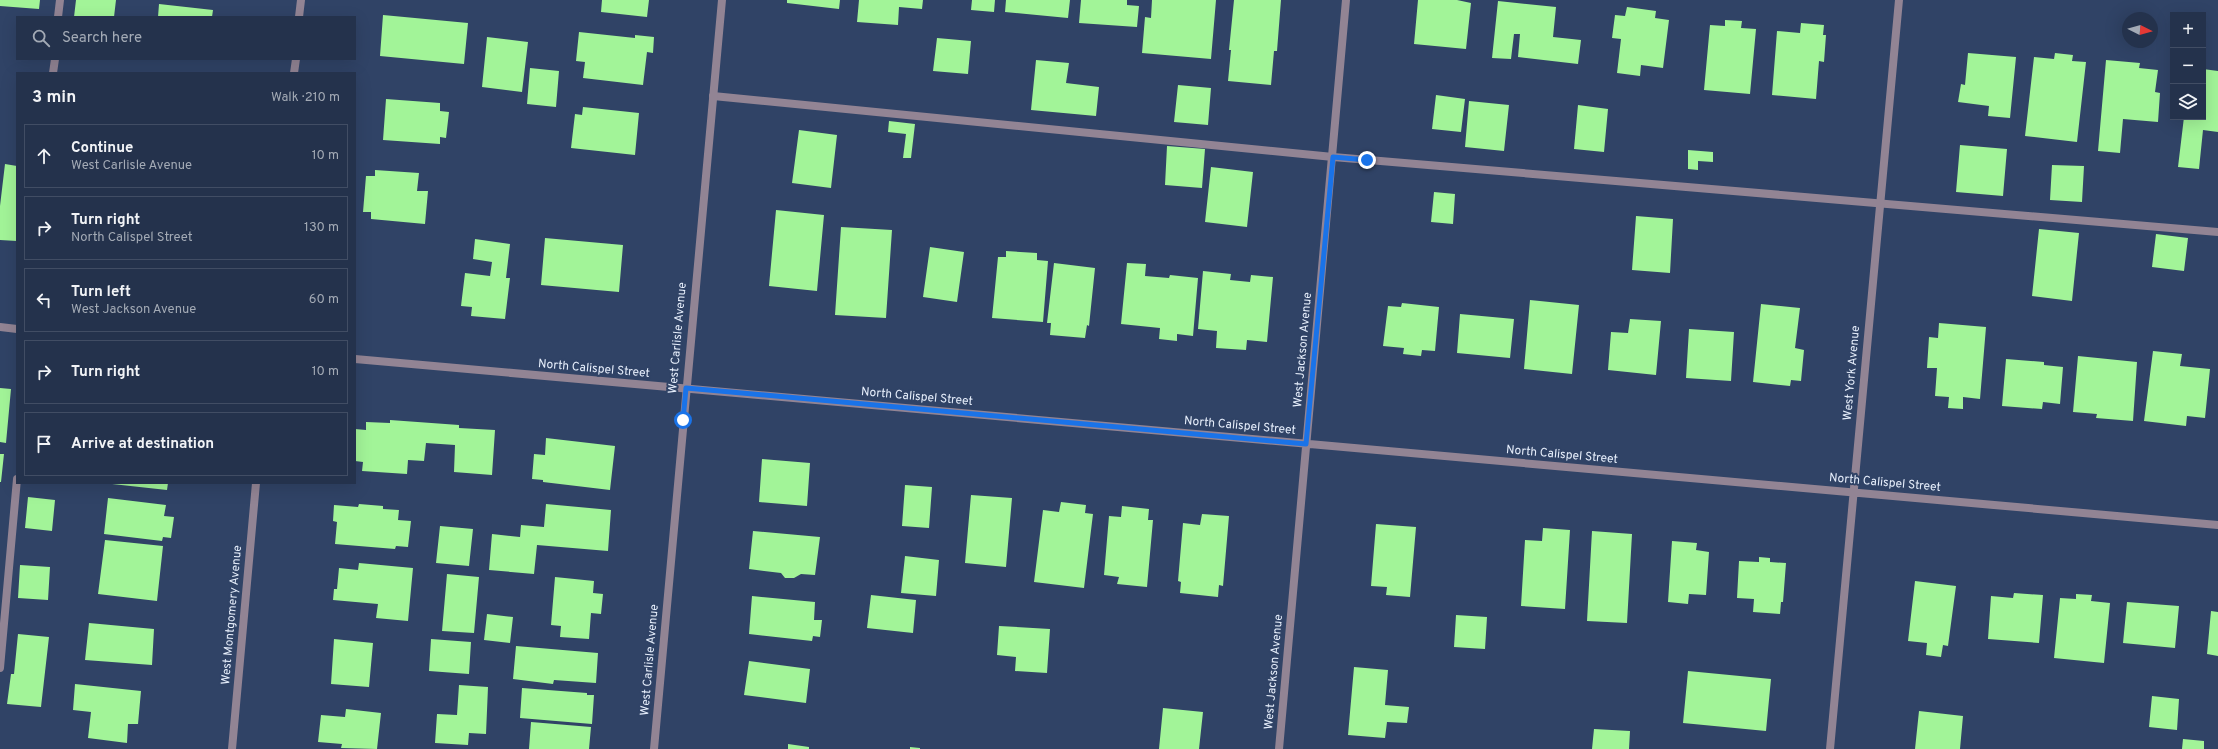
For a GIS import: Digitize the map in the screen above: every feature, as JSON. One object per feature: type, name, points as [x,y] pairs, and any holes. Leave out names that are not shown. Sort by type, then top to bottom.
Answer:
[{"type":"street","points":[[58,16],[60,0]]},
{"type":"street","points":[[300,16],[301,0]]},
{"type":"street","name":"West Carlisle Avenue","points":[[654,749],[722,0]]},
{"type":"street","name":"West Jackson Avenue","points":[[1279,749],[1346,0]]},
{"type":"street","name":"West York Avenue","points":[[1830,749],[1879,204],[1899,0]]},
{"type":"street","points":[[53,72],[54,60]]},
{"type":"street","points":[[294,72],[296,60]]},
{"type":"street","points":[[713,96],[1333,157],[2218,232]]},
{"type":"street","points":[[0,327],[16,329]]},
{"type":"street","name":"North Calispel Street","points":[[356,359],[2218,525]]},
{"type":"street","points":[[0,668],[17,484]]},
{"type":"street","name":"West Montgomery Avenue","points":[[232,749],[256,484]]},
{"type":"building","points":[[0,0],[40,0],[39,9],[0,6]]},
{"type":"building","points":[[76,0],[116,0],[114,16],[74,16]]},
{"type":"building","points":[[602,0],[649,0],[647,17],[601,12]]},
{"type":"building","points":[[787,0],[840,0],[839,9],[787,3]]},
{"type":"building","points":[[859,0],[923,0],[922,9],[899,7],[898,25],[857,22]]},
{"type":"building","points":[[972,0],[995,0],[994,12],[971,10]]},
{"type":"building","points":[[1006,0],[1070,0],[1068,18],[1005,12]]},
{"type":"building","points":[[1081,0],[1127,0],[1127,5],[1139,6],[1137,27],[1079,23]]},
{"type":"building","points":[[1152,0],[1216,0],[1211,59],[1142,53],[1145,17],[1151,18]]},
{"type":"building","points":[[1234,0],[1281,0],[1277,51],[1274,51],[1271,85],[1228,81],[1231,50],[1229,50]]},
{"type":"building","points":[[1418,0],[1457,0],[1471,3],[1466,49],[1414,44]]},
{"type":"building","points":[[1498,1],[1556,7],[1553,37],[1581,40],[1578,64],[1518,57],[1520,34],[1514,34],[1511,59],[1492,58]]},
{"type":"building","points":[[159,4],[213,10],[212,16],[158,16]]},
{"type":"building","points":[[1627,7],[1656,11],[1655,18],[1669,20],[1663,68],[1641,65],[1640,76],[1617,73],[1621,39],[1612,38],[1615,15],[1625,16]]},
{"type":"building","points":[[383,15],[468,23],[464,64],[380,56]]},
{"type":"building","points":[[1725,20],[1742,21],[1741,28],[1756,29],[1750,94],[1704,90],[1710,25],[1725,26]]},
{"type":"building","points":[[1801,23],[1824,25],[1823,35],[1826,35],[1824,62],[1819,61],[1816,99],[1772,95],[1777,31],[1800,33]]},
{"type":"building","points":[[579,32],[635,38],[635,35],[654,37],[653,53],[647,52],[643,85],[583,78],[585,62],[576,61]]},
{"type":"building","points":[[487,37],[528,42],[522,92],[482,87]]},
{"type":"building","points":[[937,38],[971,41],[968,74],[933,71]]},
{"type":"building","points":[[1968,53],[2016,57],[2010,118],[1988,116],[1989,106],[1958,102],[1961,84],[1965,85]]},
{"type":"building","points":[[2055,53],[2073,55],[2072,61],[2086,62],[2077,142],[2025,136],[2034,57],[2054,59]]},
{"type":"building","points":[[1036,60],[1069,63],[1066,83],[1099,87],[1096,116],[1031,110]]},
{"type":"building","points":[[2106,60],[2140,63],[2139,68],[2158,70],[2155,92],[2160,93],[2158,122],[2123,119],[2120,153],[2098,151]]},
{"type":"building","points":[[530,68],[559,71],[556,107],[527,104]]},
{"type":"building","points":[[2206,69],[2218,71],[2218,132],[2203,130],[2199,169],[2178,167],[2184,120],[2206,120]]},
{"type":"building","points":[[1178,85],[1211,88],[1208,125],[1174,122]]},
{"type":"building","points":[[1436,95],[1465,99],[1461,132],[1432,129]]},
{"type":"building","points":[[386,99],[440,103],[440,111],[449,112],[446,138],[440,137],[440,144],[383,140]]},
{"type":"building","points":[[1469,101],[1509,105],[1504,151],[1465,147]]},
{"type":"building","points":[[1578,105],[1608,109],[1604,152],[1574,149]]},
{"type":"building","points":[[583,107],[639,113],[635,155],[571,148],[575,114],[582,115]]},
{"type":"building","points":[[889,121],[915,124],[911,158],[903,158],[906,134],[888,132]]},
{"type":"building","points":[[799,130],[837,135],[831,188],[792,183]]},
{"type":"building","points":[[1960,145],[2007,149],[2003,196],[1956,192]]},
{"type":"building","points":[[1167,146],[1205,149],[1202,188],[1165,185]]},
{"type":"building","points":[[1688,150],[1713,152],[1713,162],[1698,161],[1698,170],[1688,169]]},
{"type":"building","points":[[5,164],[16,166],[16,241],[0,240],[0,206]]},
{"type":"building","points":[[2052,165],[2084,166],[2082,202],[2050,200]]},
{"type":"building","points":[[1211,167],[1253,172],[1247,227],[1205,222]]},
{"type":"building","points":[[375,170],[419,173],[417,191],[428,191],[425,224],[371,219],[371,212],[363,212],[366,176],[375,176]]},
{"type":"building","points":[[1434,192],[1455,194],[1453,224],[1431,222]]},
{"type":"building","points":[[776,210],[824,215],[817,291],[769,286]]},
{"type":"building","points":[[1636,216],[1673,219],[1670,273],[1632,270]]},
{"type":"building","points":[[841,227],[892,230],[886,318],[835,315]]},
{"type":"building","points":[[2039,229],[2079,233],[2072,301],[2032,296]]},
{"type":"building","points":[[2156,234],[2188,238],[2184,271],[2152,267]]},
{"type":"building","points":[[545,238],[623,245],[619,292],[541,285]]},
{"type":"building","points":[[475,239],[510,244],[506,278],[510,278],[505,319],[471,316],[472,307],[461,306],[465,273],[490,276],[492,262],[473,259]]},
{"type":"building","points":[[930,247],[964,252],[957,302],[923,297]]},
{"type":"building","points":[[1006,251],[1037,253],[1037,260],[1048,261],[1043,322],[992,318],[998,257],[1006,257]]},
{"type":"building","points":[[1054,263],[1095,268],[1089,326],[1087,325],[1085,338],[1050,335],[1051,323],[1047,323]]},
{"type":"building","points":[[1127,263],[1146,264],[1145,276],[1169,278],[1170,275],[1198,278],[1193,336],[1177,334],[1177,341],[1159,339],[1160,328],[1121,324]]},
{"type":"building","points":[[1203,271],[1231,274],[1230,280],[1250,282],[1251,275],[1273,277],[1267,342],[1247,340],[1246,350],[1216,348],[1217,331],[1198,329]]},
{"type":"building","points":[[1530,300],[1579,305],[1572,374],[1524,369]]},
{"type":"building","points":[[1402,303],[1439,307],[1435,351],[1422,350],[1421,356],[1403,354],[1404,348],[1383,346],[1388,306],[1401,307]]},
{"type":"building","points":[[1761,304],[1800,308],[1795,348],[1804,350],[1801,381],[1791,380],[1790,386],[1753,382]]},
{"type":"building","points":[[1460,314],[1514,319],[1510,358],[1457,353]]},
{"type":"building","points":[[1630,319],[1661,321],[1656,375],[1608,370],[1611,332],[1628,333]]},
{"type":"building","points":[[1939,323],[1986,327],[1980,399],[1963,397],[1963,409],[1948,408],[1949,397],[1935,396],[1937,368],[1927,368],[1929,337],[1938,338]]},
{"type":"building","points":[[1689,329],[1734,332],[1731,381],[1686,378]]},
{"type":"building","points":[[2153,351],[2182,354],[2180,366],[2210,369],[2205,418],[2187,416],[2186,426],[2144,421]]},
{"type":"building","points":[[2078,356],[2137,362],[2133,421],[2096,418],[2097,414],[2073,412]]},
{"type":"building","points":[[2006,359],[2044,362],[2044,365],[2063,367],[2060,404],[2043,402],[2042,409],[2002,406]]},
{"type":"building","points":[[0,388],[11,389],[6,443],[0,442]]},
{"type":"building","points":[[390,420],[459,425],[459,428],[495,430],[492,475],[454,472],[455,445],[426,443],[424,461],[408,460],[407,474],[362,471],[363,462],[356,461],[356,429],[366,430],[366,422],[390,423]]},
{"type":"building","points":[[546,438],[615,446],[610,490],[543,482],[543,480],[532,479],[534,454],[545,455]]},
{"type":"building","points":[[0,454],[4,454],[1,482],[0,482]]},
{"type":"building","points":[[762,459],[810,463],[807,506],[759,502]]},
{"type":"building","points":[[112,484],[168,484],[167,490]]},
{"type":"building","points":[[905,485],[932,487],[929,528],[902,526]]},
{"type":"building","points":[[971,495],[1012,498],[1006,567],[965,563]]},
{"type":"building","points":[[28,497],[55,500],[52,531],[25,528]]},
{"type":"building","points":[[108,498],[166,505],[164,516],[174,517],[171,538],[163,537],[162,541],[104,534]]},
{"type":"building","points":[[1061,502],[1086,505],[1085,513],[1093,514],[1084,588],[1034,582],[1043,510],[1059,512]]},
{"type":"building","points":[[359,504],[383,506],[383,509],[399,510],[398,520],[411,521],[408,547],[396,546],[395,549],[335,544],[337,522],[333,521],[334,505],[358,507]]},
{"type":"building","points":[[546,504],[611,510],[608,551],[537,545],[534,574],[489,570],[492,534],[520,537],[521,525],[544,527]]},
{"type":"building","points":[[1122,506],[1149,509],[1148,520],[1153,520],[1147,587],[1117,584],[1119,577],[1104,575],[1109,516],[1121,517]]},
{"type":"building","points":[[1202,514],[1229,516],[1223,586],[1219,585],[1218,597],[1180,593],[1181,582],[1178,581],[1183,523],[1200,525]]},
{"type":"building","points":[[1376,524],[1416,527],[1410,597],[1386,595],[1387,587],[1371,586]]},
{"type":"building","points":[[440,526],[473,529],[469,566],[436,563]]},
{"type":"building","points":[[1543,528],[1570,530],[1565,609],[1521,606],[1525,540],[1542,541]]},
{"type":"building","points":[[753,531],[820,537],[815,575],[801,574],[794,578],[785,578],[781,573],[749,569]]},
{"type":"building","points":[[1592,531],[1632,534],[1627,623],[1587,621]]},
{"type":"building","points":[[105,540],[163,546],[157,601],[98,594]]},
{"type":"building","points":[[1672,541],[1697,543],[1696,550],[1709,552],[1706,595],[1689,594],[1688,604],[1668,602]]},
{"type":"building","points":[[905,556],[939,560],[936,596],[901,593]]},
{"type":"building","points":[[1759,557],[1770,558],[1770,562],[1786,563],[1783,602],[1781,602],[1780,614],[1753,612],[1754,599],[1737,598],[1739,561],[1759,562]]},
{"type":"building","points":[[359,563],[413,568],[408,621],[376,618],[378,604],[333,600],[334,589],[337,589],[339,568],[358,570]]},
{"type":"building","points":[[20,565],[50,567],[48,600],[18,598]]},
{"type":"building","points":[[447,574],[479,577],[474,633],[442,631]]},
{"type":"building","points":[[555,577],[594,581],[593,593],[603,594],[601,614],[591,613],[589,639],[560,637],[561,626],[551,625]]},
{"type":"building","points":[[1915,581],[1956,586],[1948,646],[1943,645],[1941,657],[1926,655],[1927,643],[1908,641]]},
{"type":"building","points":[[2014,593],[2043,595],[2039,643],[1988,639],[1991,596],[2013,598]]},
{"type":"building","points":[[2076,594],[2092,595],[2091,601],[2110,603],[2104,663],[2054,658],[2060,598],[2076,599]]},
{"type":"building","points":[[871,595],[916,600],[913,633],[867,628]]},
{"type":"building","points":[[752,596],[815,602],[814,620],[822,620],[820,637],[813,636],[812,641],[749,634]]},
{"type":"building","points":[[2127,602],[2179,606],[2175,648],[2123,643]]},
{"type":"building","points":[[2211,611],[2218,612],[2218,656],[2207,654]]},
{"type":"building","points":[[487,614],[513,617],[510,643],[484,640]]},
{"type":"building","points":[[1456,615],[1487,617],[1485,649],[1454,647]]},
{"type":"building","points":[[89,623],[154,629],[152,665],[85,660]]},
{"type":"building","points":[[999,626],[1050,629],[1047,673],[1015,671],[1016,657],[997,655]]},
{"type":"building","points":[[18,634],[49,637],[41,707],[7,704],[11,674],[14,674]]},
{"type":"building","points":[[334,639],[373,643],[369,687],[331,684]]},
{"type":"building","points":[[431,639],[471,642],[469,674],[429,671]]},
{"type":"building","points":[[516,646],[598,653],[596,683],[554,680],[553,684],[513,679]]},
{"type":"building","points":[[749,661],[810,669],[806,703],[744,695]]},
{"type":"building","points":[[1354,667],[1388,670],[1385,705],[1409,707],[1407,723],[1387,722],[1385,738],[1348,735]]},
{"type":"building","points":[[1688,671],[1771,679],[1766,731],[1683,723]]},
{"type":"building","points":[[75,684],[141,691],[138,724],[128,724],[127,743],[88,738],[91,712],[73,710]]},
{"type":"building","points":[[459,685],[488,687],[486,734],[469,733],[468,745],[435,743],[437,714],[457,715]]},
{"type":"building","points":[[522,688],[587,693],[587,695],[594,695],[592,724],[520,718]]},
{"type":"building","points":[[2152,696],[2179,699],[2177,730],[2149,727]]},
{"type":"building","points":[[1163,708],[1203,712],[1199,749],[1159,749]]},
{"type":"building","points":[[346,709],[381,713],[377,749],[341,748],[342,744],[318,742],[321,715],[345,717]]},
{"type":"building","points":[[1919,711],[1963,716],[1960,749],[1915,749]]},
{"type":"building","points":[[531,722],[591,727],[589,749],[529,749]]},
{"type":"building","points":[[1594,729],[1630,731],[1629,749],[1592,749]]},
{"type":"building","points":[[2183,739],[2204,741],[2204,749],[2182,749]]},
{"type":"building","points":[[788,744],[809,747],[809,749],[788,749]]},
{"type":"building","points":[[910,747],[920,748],[920,749],[910,749]]},
{"type":"route","points":[[683,420],[686,388],[1306,444],[1333,157],[1367,160]]}]
